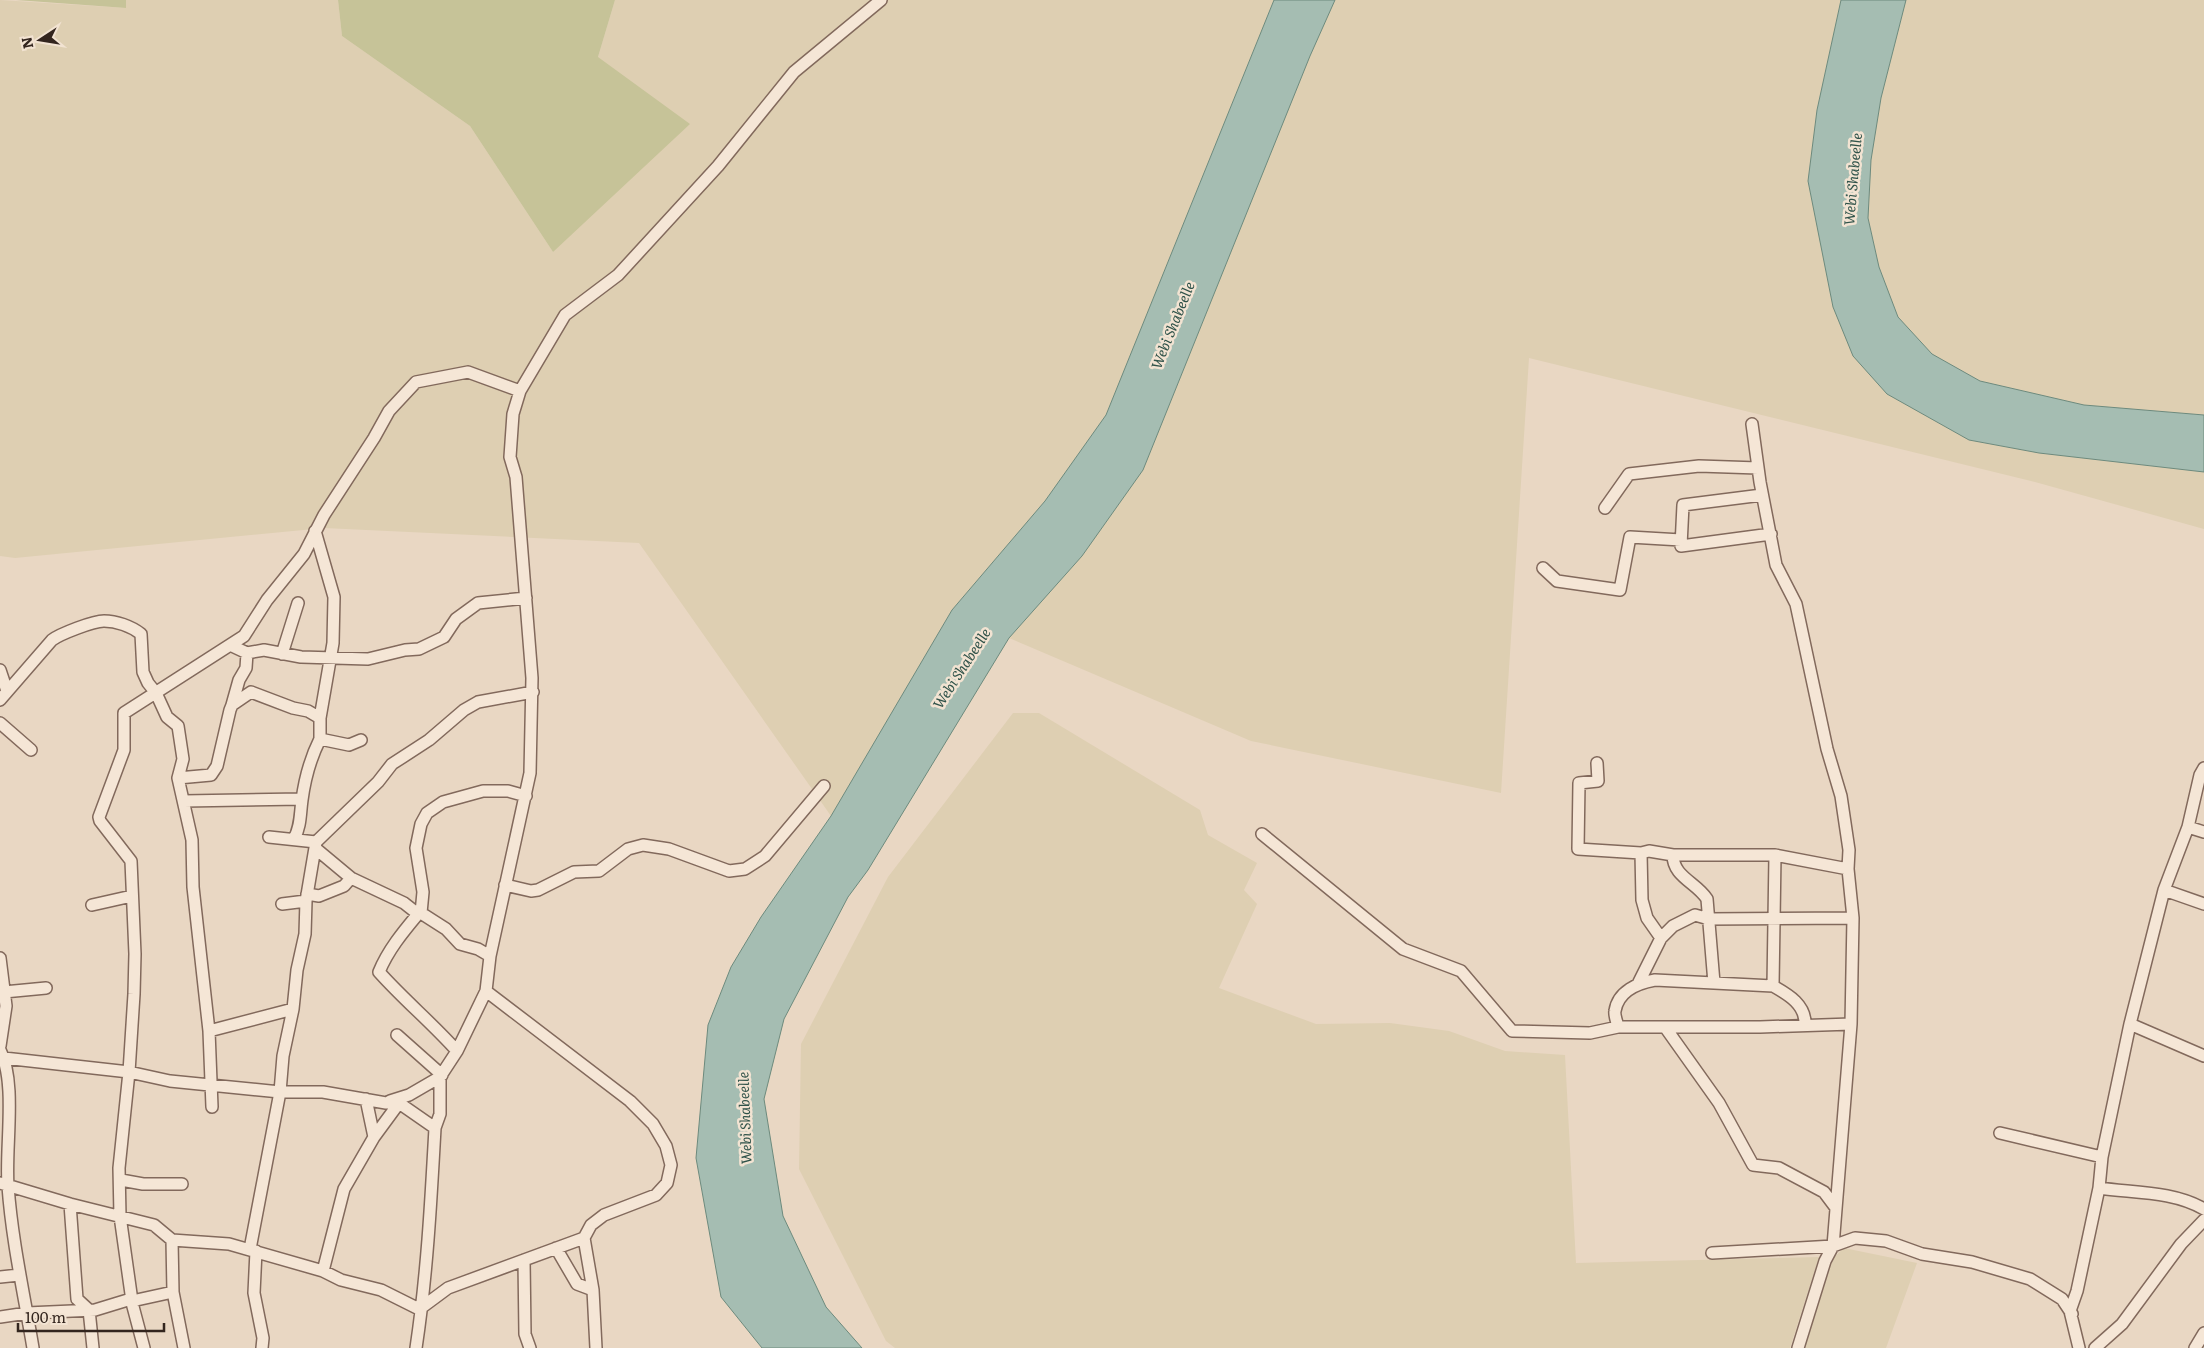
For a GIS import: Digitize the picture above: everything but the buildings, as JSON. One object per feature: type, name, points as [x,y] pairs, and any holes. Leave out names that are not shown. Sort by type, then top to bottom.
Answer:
[{"type":"street","points":[[386,1103],[409,1095],[441,1076],[457,1051],[486,991],[490,956],[526,796],[530,773],[533,692],[516,477],[510,457],[513,414],[520,391],[565,315],[618,275],[718,166],[794,72],[881,0]]},
{"type":"street","points":[[144,1348],[132,1300],[120,1216],[121,1180],[119,1168],[129,1072],[136,954],[131,861],[100,821],[99,817],[124,750],[124,713],[244,636],[267,600],[304,554],[315,531],[389,411],[416,382],[468,372],[520,391]]},
{"type":"street","points":[[1752,424],[1762,495],[1776,565],[1796,604],[1827,749],[1841,796],[1849,850],[1848,869],[1853,918],[1851,1024],[1833,1246],[1824,1261],[1798,1348]]},
{"type":"street","points":[[1605,508],[1629,474],[1699,466],[1758,468]]},
{"type":"street","points":[[1762,495],[1683,505],[1681,546],[1771,534]]},
{"type":"street","points":[[294,838],[299,828],[309,760],[320,739],[320,718],[333,643],[334,596],[315,531]]},
{"type":"street","points":[[1543,568],[1557,581],[1620,590],[1630,537],[1681,540]]},
{"type":"street","points":[[230,645],[247,653],[264,650],[329,659],[368,659],[406,650],[420,649],[444,637],[456,619],[478,603],[526,598]]},
{"type":"street","points":[[282,654],[298,603]]},
{"type":"street","points":[[3,696],[52,640],[59,635],[103,621],[131,627],[141,634],[143,672],[148,683],[156,693],[167,717],[178,726],[183,760],[178,778],[192,840],[193,887],[209,1030],[212,1107]]},
{"type":"street","points":[[178,778],[210,775],[217,766],[239,680],[246,668],[247,653]]},
{"type":"street","points":[[0,670],[3,696]]},
{"type":"street","points":[[232,705],[251,692],[292,708],[308,711],[320,718]]},
{"type":"street","points":[[262,1348],[263,1338],[254,1293],[253,1250],[280,1092],[283,1056],[294,1009],[297,970],[305,934],[306,898],[316,845],[378,782],[392,764],[429,740],[464,710],[478,702],[533,692]]},
{"type":"street","points":[[0,723],[31,750]]},
{"type":"street","points":[[320,739],[349,745],[361,740]]},
{"type":"street","points":[[1596,763],[1598,781],[1579,783],[1578,849],[1641,853],[1649,851],[1673,855],[1776,855],[1848,869]]},
{"type":"street","points":[[2079,1348],[2070,1311],[2077,1291],[2099,1188],[2102,1157],[2130,1024],[2164,890],[2188,827],[2200,775],[2204,768]]},
{"type":"street","points":[[505,885],[531,891],[538,890],[574,872],[599,871],[628,849],[643,845],[669,849],[729,871],[745,869],[765,856],[824,786]]},
{"type":"street","points":[[457,1051],[430,1021],[418,1013],[380,972],[384,961],[404,930],[419,913],[423,892],[416,848],[420,824],[427,813],[443,802],[483,791],[508,791],[526,796]]},
{"type":"street","points":[[184,801],[302,799]]},
{"type":"street","points":[[2188,827],[2204,832]]},
{"type":"street","points":[[1262,834],[1403,949],[1461,971],[1512,1031],[1590,1033],[1618,1027],[1760,1027],[1851,1024]]},
{"type":"street","points":[[269,837],[294,838],[316,845],[351,878],[404,903],[446,929],[460,944],[478,949],[490,956]]},
{"type":"street","points":[[1641,853],[1642,900],[1647,918],[1661,938]]},
{"type":"street","points":[[1673,855],[1675,868],[1707,898],[1714,983]]},
{"type":"street","points":[[1773,986],[1776,855]]},
{"type":"street","points":[[282,904],[319,896],[344,886],[351,878]]},
{"type":"street","points":[[2164,890],[2204,904]]},
{"type":"street","points":[[92,905],[132,896]]},
{"type":"street","points":[[398,925],[419,913]]},
{"type":"street","points":[[1618,1027],[1614,1011],[1622,995],[1639,982],[1661,938],[1674,926],[1695,915],[1709,919],[1853,918]]},
{"type":"street","points":[[0,958],[6,1006],[0,1046]]},
{"type":"street","points":[[1639,982],[1655,980],[1773,986],[1794,999],[1801,1008],[1805,1025]]},
{"type":"street","points":[[4,992],[46,988]]},
{"type":"street","points":[[486,991],[630,1101],[653,1124],[666,1146],[671,1165],[666,1183],[656,1195],[604,1215],[591,1226],[584,1238],[593,1290],[596,1348]]},
{"type":"street","points":[[209,1030],[294,1009]]},
{"type":"street","points":[[2130,1024],[2204,1056]]},
{"type":"street","points":[[1665,1026],[1719,1102],[1752,1165],[1780,1168],[1824,1192],[1836,1208]]},
{"type":"street","points":[[397,1035],[441,1076],[440,1114],[435,1128],[430,1214],[416,1348]]},
{"type":"street","points":[[33,1348],[4,1184],[8,1087],[2,1054],[129,1072],[170,1080],[280,1092],[322,1092],[386,1103],[398,1103],[435,1128]]},
{"type":"street","points":[[366,1099],[374,1137]]},
{"type":"street","points":[[323,1270],[344,1189],[374,1137],[398,1103]]},
{"type":"street","points":[[2000,1132],[2102,1157]]},
{"type":"street","points":[[121,1180],[143,1184],[182,1184]]},
{"type":"street","points":[[4,1184],[70,1204],[154,1225],[172,1240],[229,1244],[323,1270],[341,1280],[381,1290],[421,1309]]},
{"type":"street","points":[[2099,1188],[2158,1194],[2192,1202],[2204,1209]]},
{"type":"street","points":[[70,1204],[77,1299],[89,1310],[93,1348]]},
{"type":"street","points":[[2095,1348],[2122,1324],[2181,1244],[2204,1220]]},
{"type":"street","points":[[421,1309],[448,1288],[584,1238]]},
{"type":"street","points":[[1712,1253],[1833,1246],[1855,1238],[1886,1242],[1922,1254],[1972,1262],[2030,1279],[2062,1299],[2072,1314]]},
{"type":"street","points":[[172,1240],[173,1292],[184,1348]]},
{"type":"street","points":[[556,1248],[577,1284],[593,1290]]},
{"type":"street","points":[[524,1260],[525,1334],[530,1348]]},
{"type":"street","points":[[0,1278],[19,1275]]},
{"type":"street","points":[[0,1318],[27,1313],[89,1310],[173,1292]]},
{"type":"street","points":[[2195,1348],[2204,1333]]},
{"type":"shaded area","points":[[0,0],[126,8],[126,0],[338,0],[342,36],[470,126],[553,252],[598,57],[615,0],[1274,0],[1106,415],[1045,501],[952,610],[831,816],[639,543],[324,528],[15,558],[0,556]]},
{"type":"shaded area","points":[[16,0],[126,0],[126,8]]},
{"type":"shaded area","points":[[338,0],[615,0],[598,57],[690,124],[553,252],[470,126],[342,36]]},
{"type":"shaded area","points":[[1335,0],[1841,0],[1817,110],[1808,181],[1887,394],[1969,440],[2039,453],[2204,472],[2204,529],[2035,482],[1529,358],[1501,793],[1251,741],[1009,638],[1082,556],[1143,470],[1310,56]]},
{"type":"shaded area","points":[[1906,0],[2204,0],[2204,415],[2084,405],[1980,381],[1932,354],[1898,317],[1879,267],[1868,218],[1871,160],[1881,98]]},
{"type":"shaded area","points":[[1013,713],[1039,713],[1200,810],[1208,835],[1257,863],[1244,890],[1257,904],[1219,988],[1316,1024],[1390,1023],[1449,1031],[1505,1051],[1565,1055],[1576,1263],[1819,1257],[1790,1348],[895,1348],[886,1341],[799,1169],[801,1044],[888,877]]},
{"type":"shaded area","points":[[1844,1248],[1917,1263],[1886,1348],[1802,1348],[1832,1259]]},
{"type":"water","name":"Webi Shabeelle","points":[[1274,0],[1335,0],[1310,56],[1143,470],[1082,556],[1009,638],[868,870],[848,897],[784,1019],[764,1099],[783,1216],[826,1307],[862,1348],[762,1348],[721,1297],[696,1158],[708,1025],[731,967],[761,917],[831,816],[952,610],[1045,501],[1106,415]]},
{"type":"water","name":"Webi Shabeelle","points":[[1841,0],[1906,0],[1881,98],[1871,160],[1868,218],[1879,267],[1898,317],[1932,354],[1980,381],[2084,405],[2204,415],[2204,472],[2039,453],[1969,440],[1887,394],[1853,356],[1833,307],[1808,181],[1817,110]]}]
